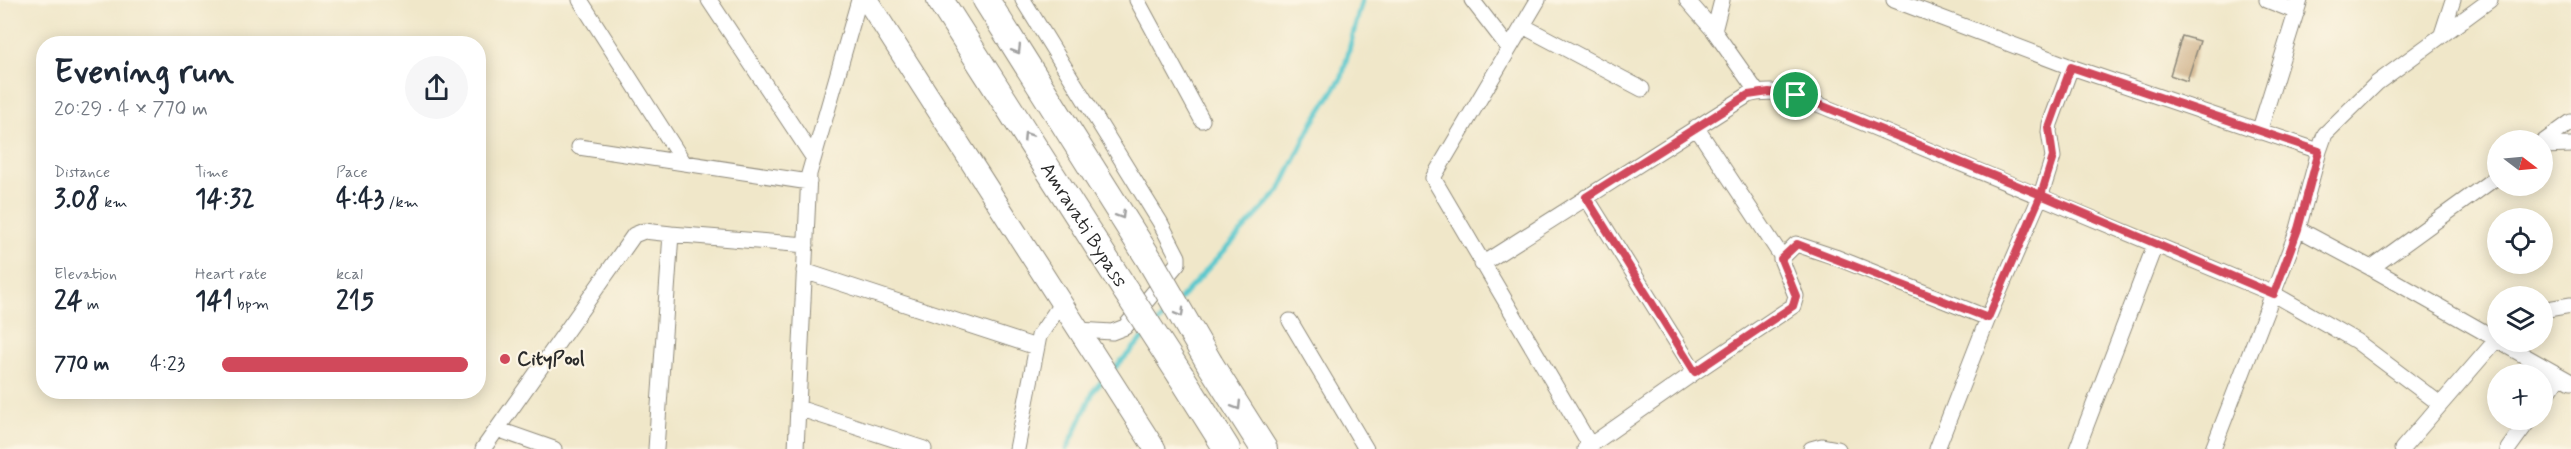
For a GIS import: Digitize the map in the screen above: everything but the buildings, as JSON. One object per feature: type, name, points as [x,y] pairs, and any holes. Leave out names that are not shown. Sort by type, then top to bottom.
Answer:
[{"type":"highway","name":"Amravati Bypass","points":[[986,0],[1264,449]]},
{"type":"highway","name":"Amravati Bypass","points":[[942,4],[1227,449]]},
{"type":"main road","points":[[867,0],[1155,449]]},
{"type":"street","points":[[580,0],[684,163]]},
{"type":"street","points":[[710,0],[813,157]]},
{"type":"street","points":[[796,449],[809,182],[813,157],[859,0]]},
{"type":"street","points":[[1023,0],[1160,222],[1178,257],[1178,262],[1125,327],[1113,332],[1079,330]]},
{"type":"street","points":[[1137,0],[1202,120]]},
{"type":"street","points":[[1472,0],[1509,48]]},
{"type":"street","points":[[1538,0],[1433,178],[1588,447],[1793,306],[1796,296],[1781,261],[1782,256],[1696,127]]},
{"type":"street","points":[[1687,0],[1714,31],[1757,92]]},
{"type":"street","points":[[1714,31],[1722,0]]},
{"type":"street","points":[[1894,0],[2071,67],[2319,151]]},
{"type":"street","points":[[2259,132],[2299,6],[2266,0]]},
{"type":"street","points":[[2442,34],[2453,0]]},
{"type":"street","points":[[2212,449],[2298,229],[2325,134],[2378,83],[2490,0]]},
{"type":"street","points":[[1523,26],[1642,89]]},
{"type":"street","points":[[1937,449],[1988,318],[2041,195],[2053,157],[2049,128],[2071,67]]},
{"type":"street","points":[[1482,264],[1748,95],[1757,92],[1796,95],[2041,195],[2274,294],[2356,340],[2440,404]]},
{"type":"street","points":[[2553,136],[2571,122]]},
{"type":"street","points":[[2553,144],[2571,145]]},
{"type":"street","points":[[579,147],[809,182]]},
{"type":"street","points":[[2371,268],[2487,184]]},
{"type":"street","points":[[1586,197],[1695,372]]},
{"type":"street","points":[[2298,229],[2487,334]]},
{"type":"street","points":[[483,449],[634,236],[644,231],[806,245]]},
{"type":"street","points":[[656,449],[671,234]]},
{"type":"street","points":[[1782,256],[1796,244],[1800,244],[1988,318]]},
{"type":"street","points":[[2077,449],[2156,245]]},
{"type":"street","points":[[804,271],[1036,347]]},
{"type":"street","points":[[1017,449],[1036,347],[1042,328],[1061,304]]},
{"type":"street","points":[[2553,308],[2571,305]]},
{"type":"street","points":[[1290,321],[1366,449]]},
{"type":"street","points":[[2402,449],[2487,352]]},
{"type":"street","points":[[2519,352],[2566,379],[2553,391]]},
{"type":"street","points":[[798,408],[924,449]]},
{"type":"street","points":[[497,429],[554,449]]},
{"type":"street","points":[[2508,449],[2522,430]]},
{"type":"street","points":[[1811,449],[1822,446],[1838,449]]},
{"type":"waterway","points":[[1180,299],[1280,190],[1312,124],[1342,77],[1362,0]]},
{"type":"waterway","points":[[1156,325],[1170,310]]},
{"type":"waterway","points":[[1110,373],[1145,336]]},
{"type":"waterway","points":[[1067,449],[1094,390],[1104,379]]},
{"type":"place","name":"CityPool","points":[[505,359]]},
{"type":"route","points":[[1796,95],[1769,92],[1748,95],[1586,197],[1695,372],[1793,306],[1796,296],[1781,259],[1796,244],[1835,257],[1988,318],[2041,195],[2274,294],[2298,229],[2319,151],[2071,67],[2049,128],[2053,157],[2041,195],[1796,95]]}]
